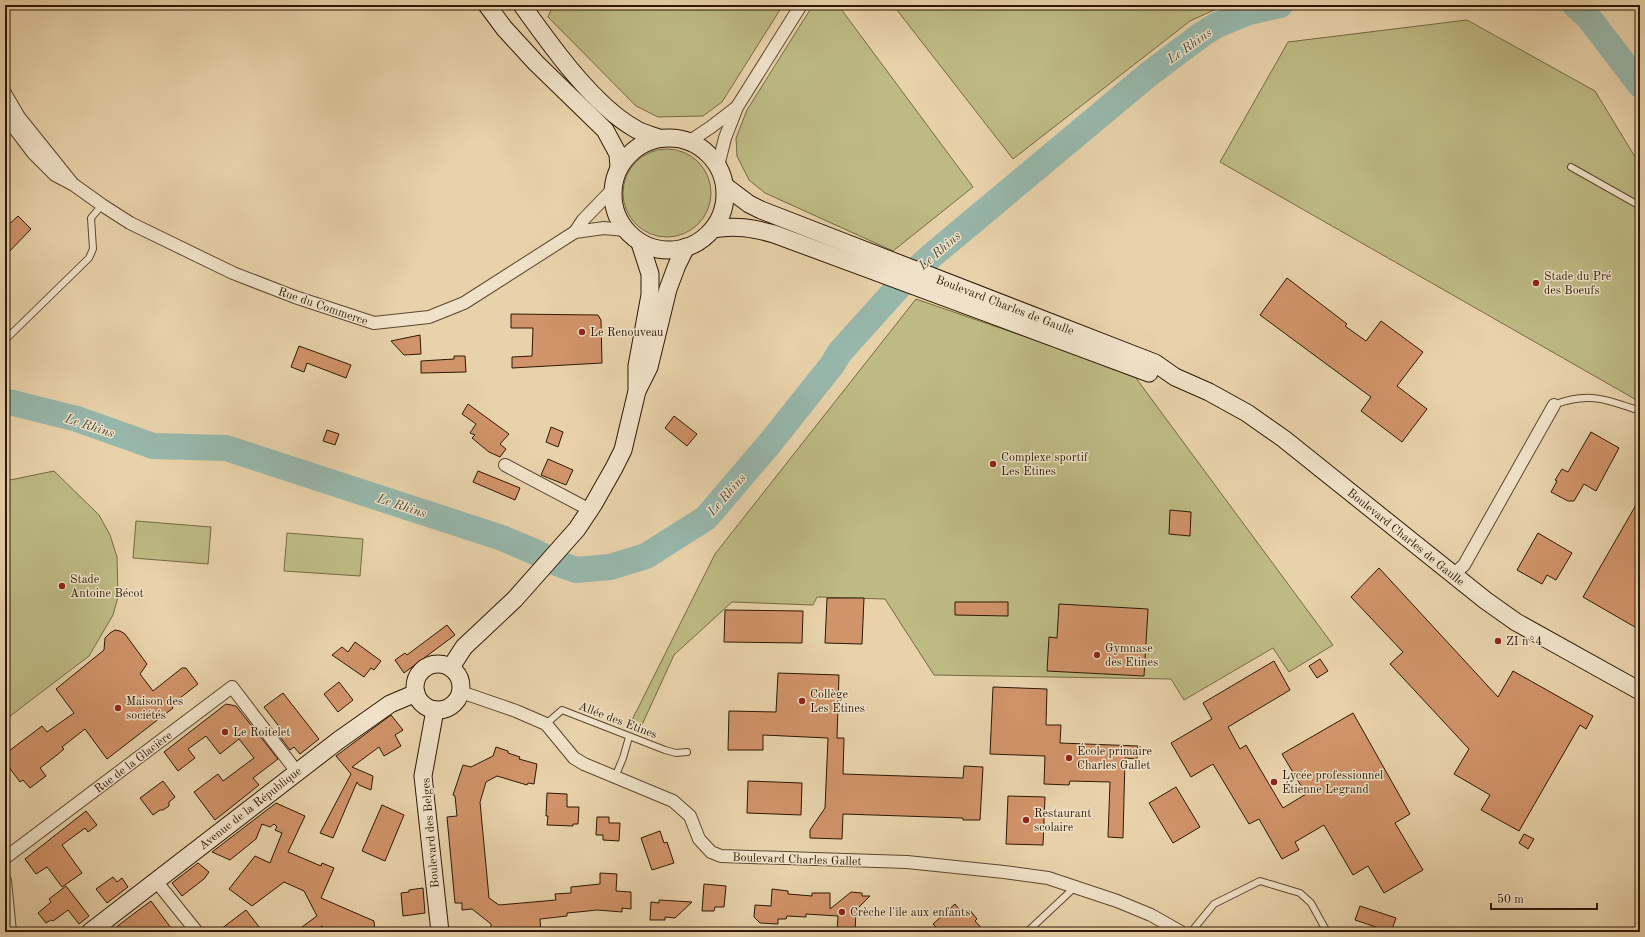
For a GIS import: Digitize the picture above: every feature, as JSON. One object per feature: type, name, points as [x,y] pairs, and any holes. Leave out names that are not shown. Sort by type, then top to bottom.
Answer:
[{"type":"main road","points":[[487,5],[504,28],[536,63],[605,130],[618,154],[619,168]]},
{"type":"main road","points":[[522,5],[577,77],[616,117],[634,129],[659,138]]},
{"type":"main road","points":[[675,137],[690,141],[701,147],[711,156],[718,166],[725,186],[723,209],[713,229],[701,240],[675,250],[651,248],[640,243],[625,230],[615,211],[612,190],[614,178],[629,154],[643,144],[659,138],[675,137]]},
{"type":"main road","name":"Boulevard Charles de Gaulle","points":[[725,186],[749,204],[761,210],[869,252],[948,291]]},
{"type":"main road","name":"Boulevard Charles de Gaulle","points":[[713,229],[726,226],[752,228],[774,234],[858,266],[948,291],[1155,363],[1175,377],[1209,392],[1247,413],[1278,435],[1453,575],[1516,622],[1640,691]]},
{"type":"main road","points":[[450,668],[464,647],[515,599],[577,529],[607,482],[623,450],[637,391],[637,366],[650,295],[650,274],[640,243]]},
{"type":"main road","points":[[637,391],[650,367],[668,289],[686,247]]},
{"type":"main road","points":[[437,664],[450,668],[456,672],[462,685],[461,692],[459,699],[449,708],[435,710],[423,705],[416,693],[416,680],[424,669],[437,664]]},
{"type":"main road","name":"Avenue de la République","points":[[90,932],[297,772],[390,704],[416,693]]},
{"type":"main road","name":"Boulevard des Belges","points":[[435,710],[423,776],[440,932]]},
{"type":"street","points":[[718,166],[725,138],[737,107],[801,5]]},
{"type":"street","name":"Rue du Commerce","points":[[5,94],[10,120],[74,186],[130,223],[233,273],[295,297],[374,323],[429,317],[464,302],[575,232],[583,220],[612,190]]},
{"type":"street","points":[[690,141],[711,128],[737,107]]},
{"type":"street","name":"Rue du Commerce","points":[[575,232],[604,228],[625,230]]},
{"type":"street","points":[[1453,575],[1464,565],[1554,405]]},
{"type":"street","points":[[505,464],[590,510]]},
{"type":"street","name":"Rue de la Glacière","points":[[5,858],[232,687],[297,772]]},
{"type":"street","name":"Boulevard Charles Gallet","points":[[461,692],[516,711],[546,724],[574,758],[584,764],[678,804],[690,816],[699,839],[711,852],[721,856],[906,862],[1048,878],[1151,915],[1181,932]]},
{"type":"street","points":[[5,881],[10,932]]},
{"type":"street","points":[[156,882],[197,932]]},
{"type":"lane","points":[[1571,167],[1640,206]]},
{"type":"lane","points":[[5,340],[89,258],[93,249],[91,218],[102,205]]},
{"type":"lane","points":[[1554,405],[1565,401],[1587,398],[1607,399],[1640,411]]},
{"type":"lane","name":"Allée des Etines","points":[[546,724],[562,710],[665,750],[676,753],[687,752]]},
{"type":"lane","points":[[615,777],[623,758],[629,737]]},
{"type":"lane","points":[[1191,932],[1214,904],[1260,881],[1300,893],[1312,903],[1327,932]]},
{"type":"lane","points":[[1027,932],[1075,887]]},
{"type":"shaded area","points":[[553,5],[783,5],[722,102],[703,116],[658,117],[636,106],[548,17]]},
{"type":"shaded area","points":[[813,5],[838,5],[973,187],[893,251],[765,193],[749,180],[737,156],[736,138],[747,110]]},
{"type":"shaded area","points":[[893,5],[1225,5],[1190,21],[1013,159]]},
{"type":"shaded area","name":"Stade du Pré des Boeufs","points":[[1467,20],[1595,91],[1640,165],[1640,402],[1220,162],[1288,42]]},
{"type":"shaded area","points":[[667,149],[684,152],[692,156],[704,168],[708,176],[711,193],[708,210],[704,218],[692,230],[684,234],[667,237],[650,234],[642,230],[630,218],[626,210],[623,193],[626,176],[630,168],[642,156],[650,152]]},
{"type":"shaded area","name":"Complexe sportif Les Étines","points":[[916,299],[1133,374],[1333,645],[1289,672],[1273,648],[1184,700],[1171,679],[934,675],[885,599],[817,597],[813,605],[732,602],[674,655],[641,727],[631,722],[715,554]]},
{"type":"shaded area","name":"Stade Antoine Bécot","points":[[54,471],[99,515],[110,535],[117,557],[118,597],[113,615],[89,656],[5,720],[5,481]]},
{"type":"shaded area","points":[[136,521],[211,527],[208,564],[133,558]]},
{"type":"shaded area","points":[[287,533],[363,539],[360,576],[284,571]]},
{"type":"building","points":[[18,216],[31,229],[5,256],[5,228]]},
{"type":"building","points":[[1287,278],[1347,324],[1345,326],[1366,341],[1381,321],[1423,352],[1397,386],[1427,409],[1402,442],[1361,411],[1371,397],[1260,315]]},
{"type":"building","points":[[511,314],[598,315],[601,320],[602,363],[512,368],[512,357],[532,356],[533,328],[511,328]]},
{"type":"building","points":[[420,335],[421,354],[404,355],[391,341]]},
{"type":"building","points":[[299,346],[351,365],[346,378],[307,363],[304,372],[291,367]]},
{"type":"building","points":[[454,356],[465,356],[466,372],[421,373],[421,361],[454,359]]},
{"type":"building","points":[[468,404],[509,434],[500,444],[506,449],[500,457],[489,452],[472,438],[475,435],[470,433],[476,424],[462,414]]},
{"type":"building","points":[[674,416],[697,434],[687,446],[665,428]]},
{"type":"building","points":[[551,427],[563,432],[558,447],[546,442]]},
{"type":"building","points":[[327,430],[339,434],[335,445],[323,441]]},
{"type":"building","points":[[1591,432],[1619,448],[1596,491],[1584,484],[1574,501],[1568,501],[1551,492],[1557,481],[1555,480],[1562,469],[1568,472]]},
{"type":"building","points":[[548,459],[573,470],[566,485],[541,475]]},
{"type":"building","points":[[478,471],[520,488],[515,500],[473,482]]},
{"type":"building","points":[[1640,498],[1640,630],[1583,597]]},
{"type":"building","points":[[1170,510],[1191,512],[1190,536],[1169,534]]},
{"type":"building","points":[[1538,533],[1572,553],[1556,580],[1547,575],[1542,584],[1517,570]]},
{"type":"building","points":[[1379,568],[1498,697],[1513,671],[1593,716],[1586,729],[1580,725],[1519,831],[1481,810],[1490,795],[1454,774],[1469,749],[1390,664],[1403,652],[1351,597]]},
{"type":"building","points":[[827,598],[864,598],[862,644],[825,643]]},
{"type":"building","points":[[955,602],[1008,602],[1008,616],[955,615]]},
{"type":"building","name":"Gymnase des Etines","points":[[1059,604],[1148,609],[1144,676],[1047,671],[1049,637],[1057,638]]},
{"type":"building","points":[[725,610],[803,611],[802,643],[724,642]]},
{"type":"building","points":[[447,625],[455,635],[404,673],[395,660],[405,653],[407,655]]},
{"type":"building","points":[[115,630],[125,634],[147,664],[140,674],[153,691],[182,668],[186,668],[198,684],[171,705],[173,708],[107,759],[85,729],[62,747],[64,749],[40,768],[46,776],[30,788],[23,780],[20,782],[5,762],[5,754],[42,726],[47,732],[74,713],[56,689],[104,650],[105,638]]},
{"type":"building","points":[[355,642],[381,661],[374,670],[371,668],[364,677],[332,655],[342,647],[348,652]]},
{"type":"building","points":[[1320,659],[1328,671],[1317,678],[1309,666]]},
{"type":"building","points":[[1274,661],[1290,690],[1228,727],[1240,749],[1246,745],[1283,808],[1306,794],[1282,754],[1353,713],[1410,814],[1395,823],[1423,870],[1384,893],[1368,866],[1353,875],[1324,825],[1295,842],[1299,850],[1282,859],[1259,819],[1249,824],[1213,764],[1191,777],[1171,743],[1212,719],[1203,703]]},
{"type":"building","points":[[778,673],[839,675],[837,738],[844,738],[843,774],[963,778],[964,766],[983,767],[980,820],[963,820],[963,818],[843,814],[842,839],[810,838],[810,830],[825,808],[828,738],[763,735],[763,750],[728,750],[729,711],[776,712]]},
{"type":"building","points":[[339,682],[353,700],[338,712],[324,694]]},
{"type":"building","points":[[993,687],[1047,689],[1046,725],[1061,725],[1060,743],[1138,746],[1137,759],[1125,758],[1123,838],[1108,837],[1110,782],[1070,781],[1069,785],[1044,784],[1045,756],[990,754]]},
{"type":"building","points":[[283,693],[319,739],[300,754],[294,747],[290,750],[277,733],[281,729],[264,707]]},
{"type":"building","points":[[226,704],[236,706],[278,759],[253,778],[259,785],[215,820],[194,792],[218,774],[223,781],[254,758],[239,739],[220,754],[206,736],[188,749],[195,758],[178,771],[164,752]]},
{"type":"building","points":[[391,715],[403,730],[395,735],[401,746],[384,756],[379,747],[352,767],[373,776],[371,790],[359,785],[357,782],[333,838],[320,833],[351,774],[336,756]]},
{"type":"building","points":[[496,747],[520,757],[519,759],[537,764],[534,784],[528,783],[527,785],[497,776],[486,782],[480,802],[489,898],[499,905],[556,900],[555,894],[571,893],[571,887],[600,884],[600,873],[617,874],[616,891],[631,892],[631,909],[622,908],[622,912],[597,910],[567,913],[567,916],[540,919],[541,932],[491,932],[491,924],[472,909],[462,910],[462,903],[455,903],[447,817],[457,816],[455,796],[453,795],[463,765],[471,767],[493,756]]},
{"type":"building","points":[[163,781],[175,797],[169,802],[169,806],[153,815],[140,798]]},
{"type":"building","points":[[748,781],[802,783],[801,815],[747,813]]},
{"type":"building","points":[[1176,787],[1200,827],[1173,843],[1149,803]]},
{"type":"building","points":[[547,793],[567,794],[567,807],[579,807],[578,824],[573,824],[573,826],[547,825]]},
{"type":"building","name":"Restaurant scolaire","points":[[1008,796],[1045,797],[1043,845],[1006,844]]},
{"type":"building","points":[[276,803],[305,816],[288,852],[321,866],[322,863],[334,868],[321,898],[374,921],[375,932],[325,932],[322,926],[314,932],[295,932],[317,916],[304,891],[284,882],[252,906],[229,889],[255,856],[270,863],[282,833],[275,830],[277,827],[274,824],[270,827],[262,824],[256,839],[230,860],[212,852]]},
{"type":"building","points":[[382,805],[404,815],[385,861],[362,851]]},
{"type":"building","points":[[86,811],[97,825],[88,832],[85,828],[62,845],[82,873],[62,887],[47,867],[36,874],[25,859]]},
{"type":"building","points":[[597,817],[609,817],[609,823],[620,823],[619,841],[603,840],[603,835],[596,835]]},
{"type":"building","points":[[660,831],[664,843],[667,842],[674,863],[652,870],[641,838]]},
{"type":"building","points":[[1524,834],[1534,839],[1528,849],[1519,843]]},
{"type":"building","points":[[198,863],[209,872],[204,879],[182,896],[172,883]]},
{"type":"building","points":[[113,877],[117,882],[122,878],[128,887],[107,903],[96,889]]},
{"type":"building","points":[[704,884],[726,886],[724,907],[715,907],[714,911],[702,911]]},
{"type":"building","points":[[66,886],[89,916],[79,924],[68,910],[53,921],[51,920],[46,923],[38,913],[51,902],[49,899]]},
{"type":"building","points":[[423,888],[425,913],[403,916],[401,893]]},
{"type":"building","points":[[772,889],[788,891],[788,894],[812,896],[812,893],[830,893],[830,909],[851,892],[862,893],[862,896],[870,896],[856,910],[855,932],[837,932],[838,916],[806,914],[806,917],[787,916],[786,919],[778,919],[778,924],[760,923],[754,917],[755,905],[771,906]]},
{"type":"building","points":[[659,900],[692,902],[675,918],[665,917],[665,920],[650,920],[651,902],[659,903]]},
{"type":"building","points":[[151,901],[174,932],[110,932],[132,915]]},
{"type":"building","points":[[955,904],[963,914],[969,909],[977,919],[975,921],[985,932],[940,932],[933,924]]},
{"type":"building","points":[[1360,906],[1396,918],[1391,932],[1355,920]]},
{"type":"building","points":[[246,910],[263,932],[217,932]]},
{"type":"waterway","name":"Le Rhins","points":[[5,401],[77,419],[153,446],[226,448],[502,538],[554,562],[576,570],[610,567],[646,556],[706,518],[770,443],[832,365],[840,352],[902,283],[930,257],[1149,74],[1201,35],[1217,25],[1249,12],[1280,5]]},
{"type":"waterway","name":"Le Rhins","points":[[1575,5],[1589,18],[1640,85]]},
{"type":"place","name":"Stade du Pré des Boeufs","points":[[1536,283]]},
{"type":"place","name":"Le Renouveau","points":[[582,332]]},
{"type":"place","name":"Complexe sportif Les Étines","points":[[993,464]]},
{"type":"place","name":"Stade Antoine Bécot","points":[[62,586]]},
{"type":"place","name":"ZI n°4","points":[[1498,641]]},
{"type":"place","name":"Gymnase des Etines","points":[[1097,655]]},
{"type":"place","name":"Collège Les Étines","points":[[802,701]]},
{"type":"place","name":"Maison des sociétés","points":[[118,708]]},
{"type":"place","name":"Le Roitelet","points":[[225,732]]},
{"type":"place","name":"École primaire Charles Gallet","points":[[1069,758]]},
{"type":"place","name":"Lycée professionnel Étienne Legrand","points":[[1274,782]]},
{"type":"place","name":"Restaurant scolaire","points":[[1026,820]]},
{"type":"place","name":"Crèche l'île aux enfants","points":[[842,912]]}]
